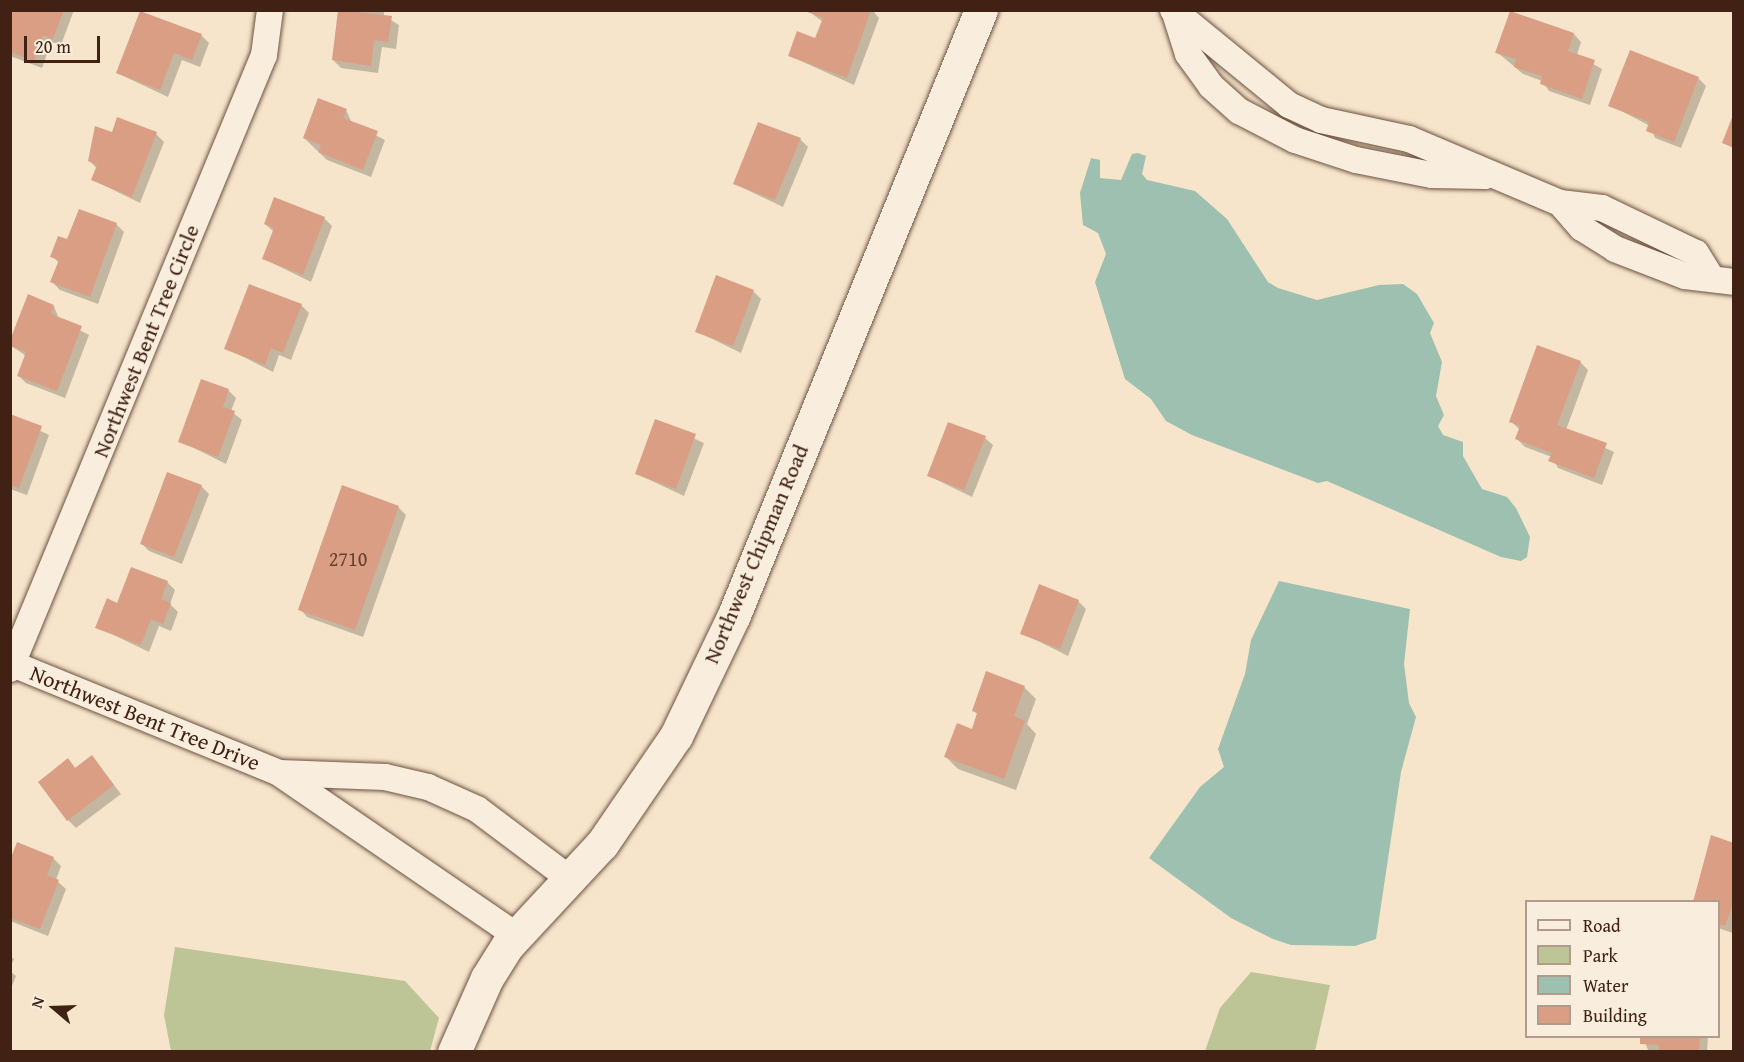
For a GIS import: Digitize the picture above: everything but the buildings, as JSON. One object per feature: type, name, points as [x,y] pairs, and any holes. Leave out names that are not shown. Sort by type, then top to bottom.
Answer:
[{"type":"main road","name":"Northwest Chipman Road","points":[[454,1052],[487,978],[517,936],[632,804],[676,736],[734,615],[981,10]]},
{"type":"street","name":"Northwest Bent Tree Circle","points":[[11,665],[264,55],[270,10]]},
{"type":"street","points":[[1174,12],[1188,54],[1211,86],[1258,121],[1356,160],[1432,175],[1496,176]]},
{"type":"street","points":[[1174,12],[1289,105],[1321,120],[1409,139],[1560,203],[1582,228],[1615,249],[1685,276],[1722,279]]},
{"type":"street","name":"Northwest Bent Tree Drive","points":[[11,665],[279,772],[517,936]]},
{"type":"street","name":"Northwest Bent Tree Drive","points":[[279,772],[385,777],[428,787],[477,809],[569,878]]},
{"type":"green space","points":[[175,947],[405,981],[439,1018],[430,1051],[171,1051],[164,1015]]},
{"type":"green space","points":[[1251,972],[1330,985],[1315,1051],[1205,1051],[1220,1008]]},
{"type":"water","points":[[1138,153],[1146,156],[1142,174],[1147,180],[1195,191],[1227,219],[1268,282],[1278,288],[1317,300],[1379,285],[1403,284],[1417,294],[1434,323],[1430,333],[1442,362],[1436,396],[1444,415],[1438,426],[1443,435],[1463,442],[1463,456],[1482,489],[1507,497],[1516,508],[1530,537],[1527,557],[1521,561],[1501,557],[1327,481],[1318,483],[1192,435],[1166,421],[1151,399],[1125,379],[1095,282],[1106,254],[1098,233],[1083,225],[1080,193],[1091,158],[1100,160],[1100,178],[1121,180],[1132,154]]},
{"type":"water","points":[[1279,581],[1410,609],[1404,664],[1409,703],[1416,717],[1401,772],[1376,939],[1355,946],[1291,945],[1273,939],[1231,918],[1149,858],[1200,787],[1224,767],[1218,749],[1245,674],[1251,640]]}]
